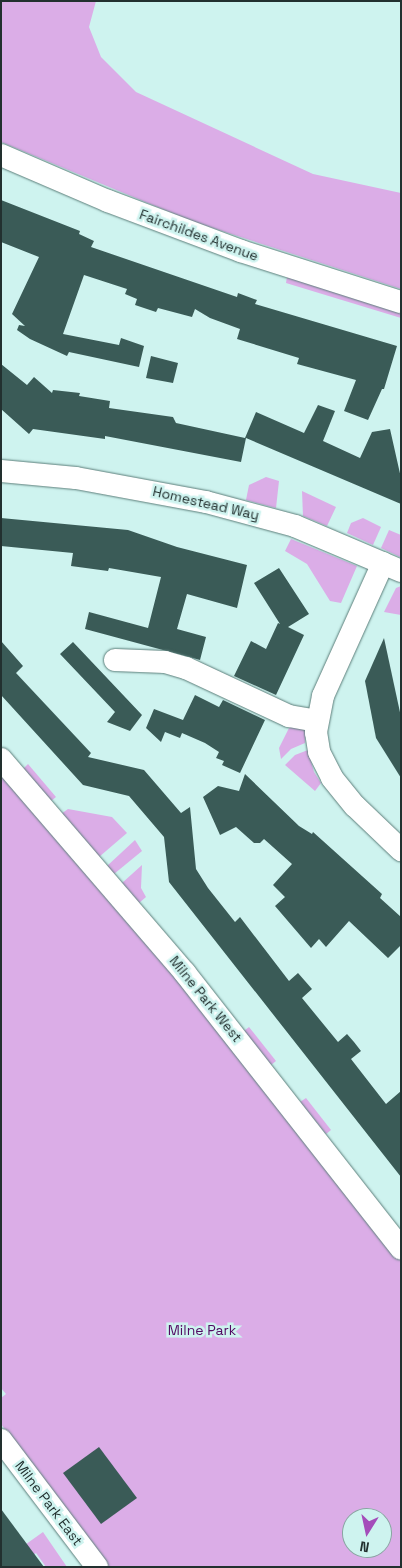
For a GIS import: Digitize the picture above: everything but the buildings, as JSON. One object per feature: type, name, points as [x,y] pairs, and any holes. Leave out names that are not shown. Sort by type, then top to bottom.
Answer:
[{"type":"street","name":"Fairchildes Avenue","points":[[1,155],[108,201],[209,239],[401,302]]},
{"type":"street","name":"Homestead Way","points":[[1,471],[76,478],[200,500],[295,526],[392,567]]},
{"type":"street","points":[[392,567],[331,675],[317,721],[319,752],[332,778],[354,806],[401,850]]},
{"type":"street","points":[[115,660],[154,661],[186,668],[290,716],[317,721]]},
{"type":"street","name":"Milne Park West","points":[[1,759],[189,978],[401,1248]]},
{"type":"street","name":"Milne Park East","points":[[1,1440],[97,1567]]},
{"type":"green space","points":[[1,1],[96,1],[89,27],[101,57],[136,92],[313,174],[401,193],[401,289],[191,221],[1,142]]},
{"type":"green space","points":[[287,277],[401,312],[401,318],[286,283]]},
{"type":"green space","points":[[266,477],[279,481],[276,508],[246,500],[249,485]]},
{"type":"green space","points":[[302,491],[336,507],[327,526],[303,516]]},
{"type":"green space","points":[[363,518],[381,527],[373,545],[347,533],[351,523]]},
{"type":"green space","points":[[389,530],[401,535],[400,557],[381,548]]},
{"type":"green space","points":[[291,539],[357,566],[341,603],[330,601],[307,564],[285,551]]},
{"type":"green space","points":[[401,586],[401,615],[384,612],[396,588]]},
{"type":"green space","points":[[292,722],[306,728],[305,743],[291,749],[281,759],[279,748]]},
{"type":"green space","points":[[308,750],[314,772],[321,783],[315,791],[285,765],[295,755]]},
{"type":"green space","points":[[28,764],[56,797],[51,801],[23,769]]},
{"type":"green space","name":"Milne Park","points":[[1,772],[133,924],[401,1261],[401,1567],[108,1567],[1,1424],[1,1398],[6,1394],[1,1388]]},
{"type":"green space","points":[[68,809],[112,817],[127,833],[99,857],[61,814]]},
{"type":"green space","points":[[135,840],[142,851],[114,874],[107,866]]},
{"type":"green space","points":[[142,865],[141,888],[146,897],[139,903],[122,883]]},
{"type":"green space","points":[[249,1027],[276,1061],[271,1065],[244,1031]]},
{"type":"green space","points":[[306,1098],[331,1130],[326,1134],[300,1102]]},
{"type":"green space","points":[[43,1532],[67,1567],[46,1567],[36,1553],[17,1567],[1,1562]]}]
